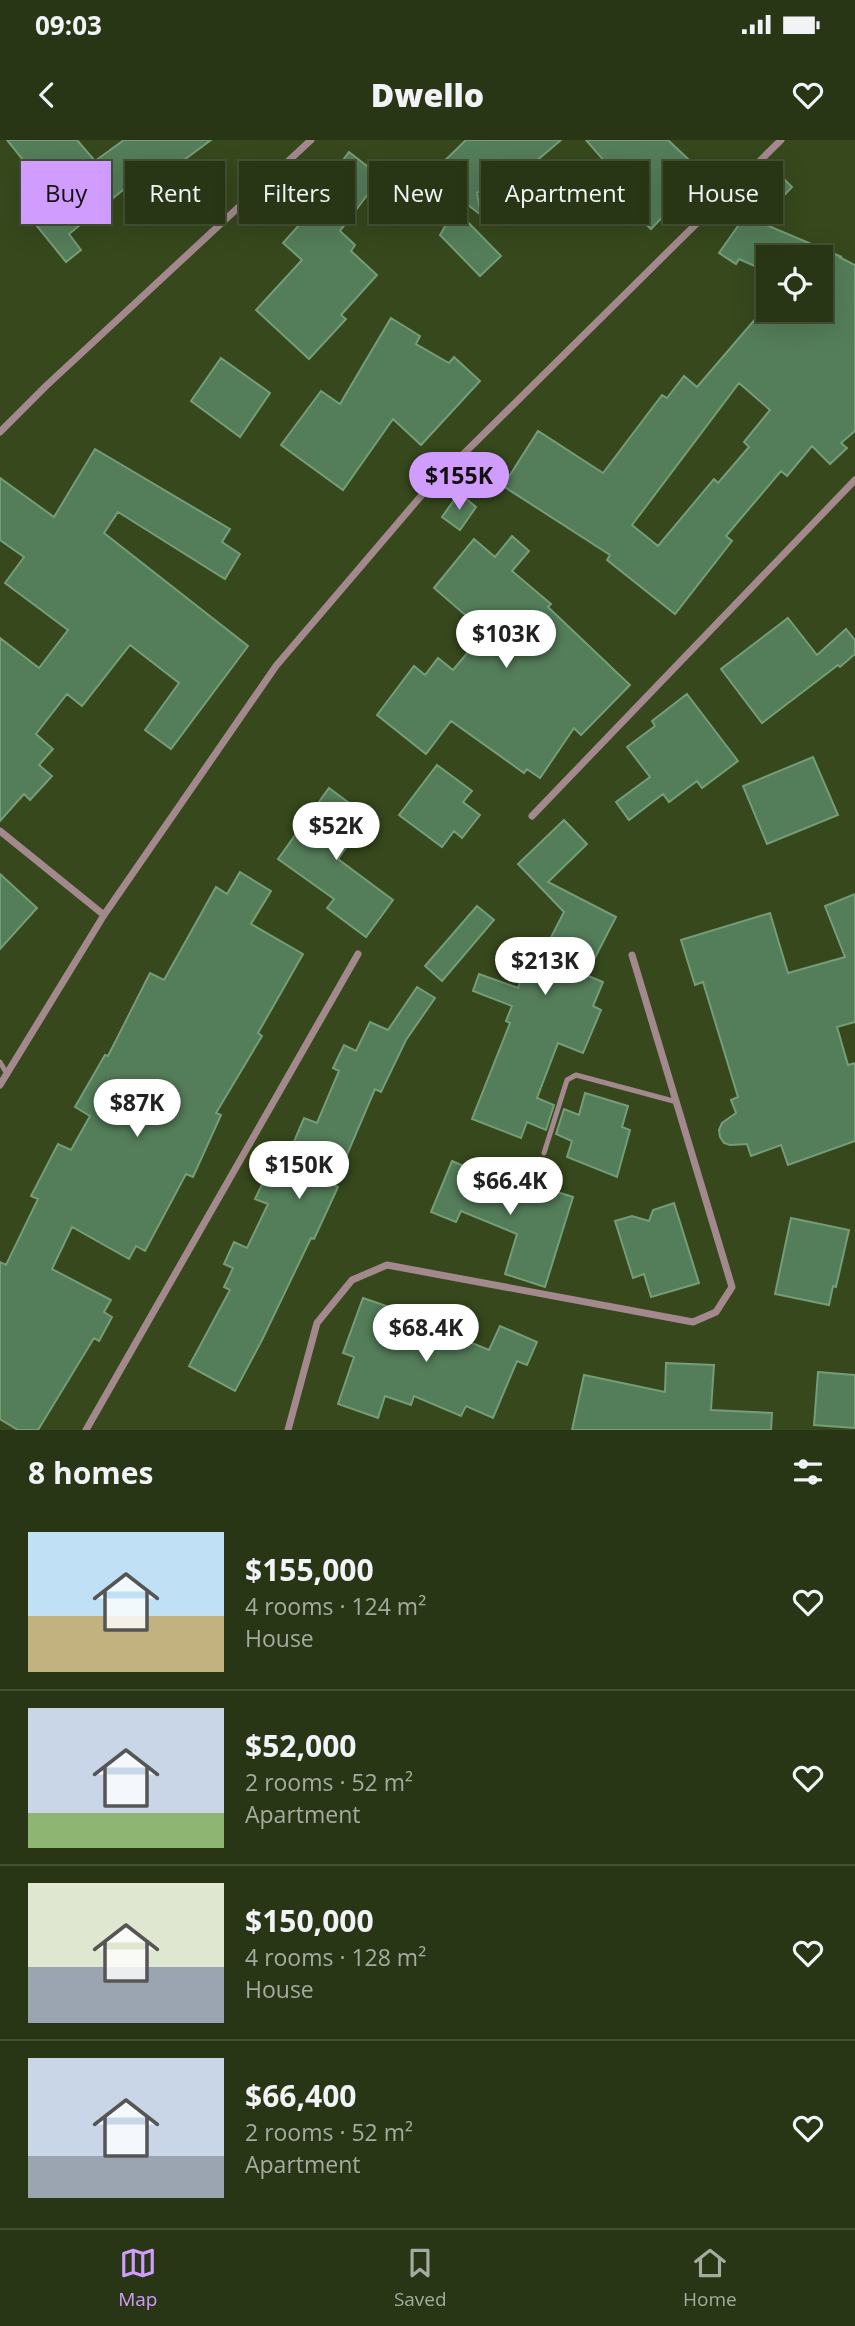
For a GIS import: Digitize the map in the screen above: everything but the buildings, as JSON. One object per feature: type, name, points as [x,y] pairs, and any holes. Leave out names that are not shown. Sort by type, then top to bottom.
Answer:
[{"type":"street","points":[[0,432],[311,140]]},
{"type":"street","points":[[0,1085],[104,915],[276,666],[421,496],[781,140]]},
{"type":"street","points":[[532,816],[855,480]]},
{"type":"street","points":[[0,831],[104,915]]},
{"type":"street","points":[[86,1430],[358,954]]},
{"type":"street","points":[[288,1430],[317,1323],[352,1280],[387,1265],[693,1322],[716,1312],[732,1287],[632,955]]},
{"type":"lane","points":[[0,1062],[7,1074]]},
{"type":"lane","points":[[544,1153],[567,1080],[572,1076],[677,1102]]}]
